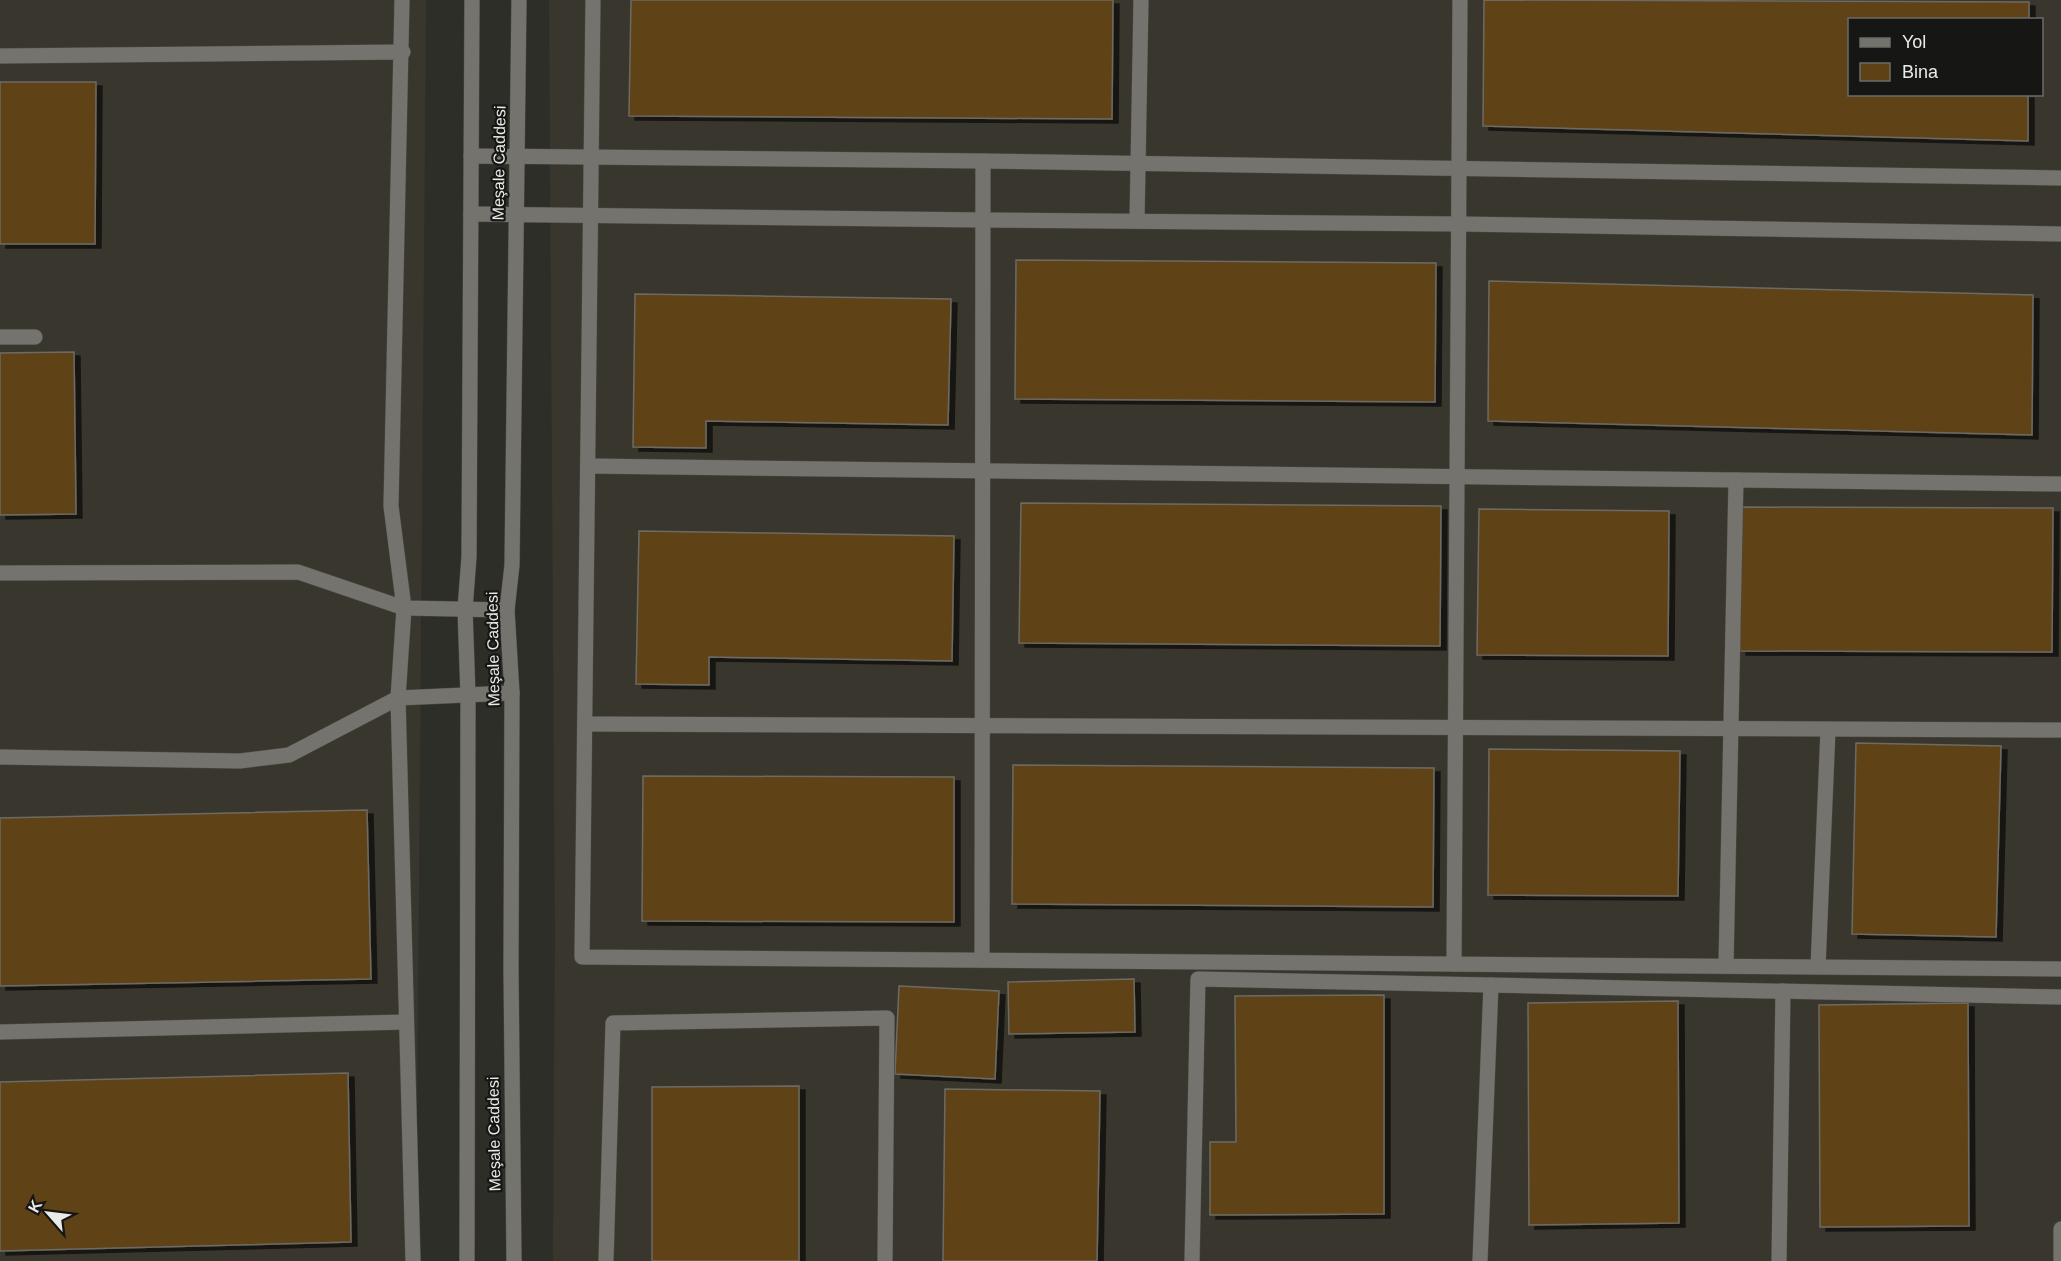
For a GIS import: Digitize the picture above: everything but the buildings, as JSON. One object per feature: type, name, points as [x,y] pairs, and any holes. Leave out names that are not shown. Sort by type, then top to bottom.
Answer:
[{"type":"street","points":[[402,0],[403,52],[391,506],[404,608],[398,698],[413,1261]]},
{"type":"street","name":"Meşale Caddesi","points":[[467,1261],[468,696],[465,609],[469,557],[472,0]]},
{"type":"street","name":"Meşale Caddesi","points":[[514,1261],[511,981],[512,693],[507,609],[512,564],[519,0]]},
{"type":"street","points":[[593,0],[582,957],[2061,969]]},
{"type":"street","points":[[1137,221],[1141,0]]},
{"type":"street","points":[[1454,964],[1460,0]]},
{"type":"street","points":[[0,56],[403,52]]},
{"type":"street","points":[[471,156],[983,161],[2061,178]]},
{"type":"street","points":[[981,960],[983,161]]},
{"type":"street","points":[[471,214],[1459,224],[2061,234]]},
{"type":"street","points":[[0,337],[34,337]]},
{"type":"street","points":[[588,466],[2061,484]]},
{"type":"street","points":[[1726,966],[1736,480]]},
{"type":"street","points":[[0,573],[298,572],[404,608],[507,609]]},
{"type":"street","points":[[0,757],[240,761],[289,755],[398,698],[512,693]]},
{"type":"street","points":[[585,724],[2061,730]]},
{"type":"street","points":[[1818,967],[1828,730]]},
{"type":"street","points":[[1191,1261],[1198,979],[2061,997]]},
{"type":"street","points":[[1480,1261],[1491,985]]},
{"type":"street","points":[[1779,1261],[1783,991]]},
{"type":"street","points":[[606,1261],[613,1023],[887,1018],[885,1261]]},
{"type":"street","points":[[0,1032],[406,1022]]},
{"type":"street","points":[[2061,1229],[2061,1261]]},
{"type":"shaded area","points":[[0,0],[426,0],[416,1261],[0,1261]]},
{"type":"shaded area","points":[[549,0],[2061,0],[2061,1261],[553,1261],[555,934]]}]
